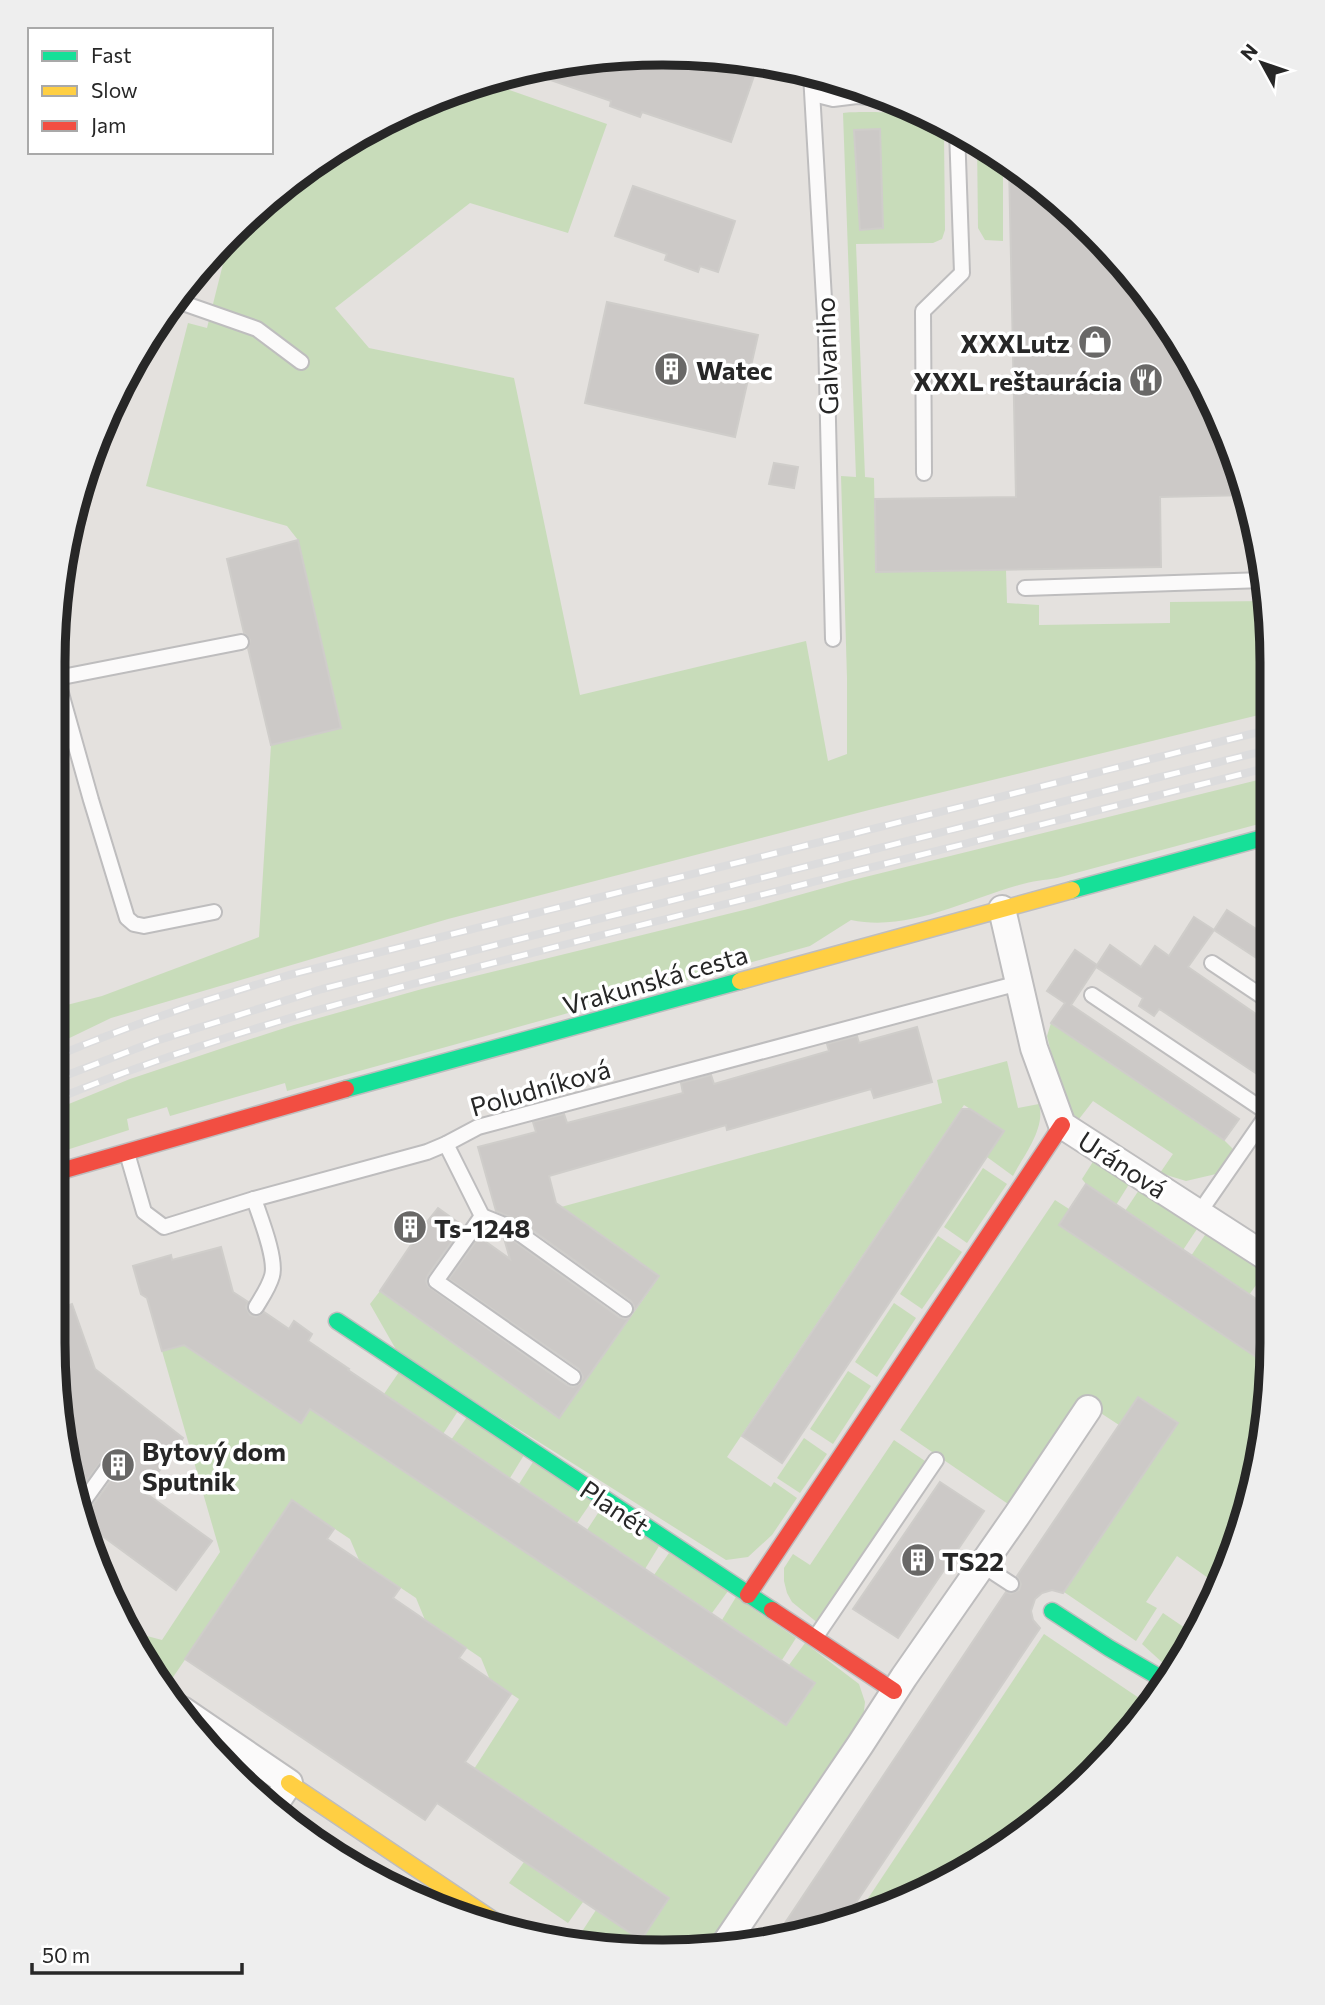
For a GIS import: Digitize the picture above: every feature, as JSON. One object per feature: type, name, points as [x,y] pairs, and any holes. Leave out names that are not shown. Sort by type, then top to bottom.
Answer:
[{"type":"street","name":"Vrakunská cesta","points":[[65,1170],[224,1123],[1260,839]]},
{"type":"street","name":"Uránová","points":[[1002,909],[1034,1048],[1062,1125],[1260,1253]]},
{"type":"street","points":[[748,1595],[1062,1125]]},
{"type":"street","name":"Planét","points":[[337,1321],[894,1692]]},
{"type":"street","points":[[730,1936],[1088,1409]]},
{"type":"street","points":[[1052,1611],[1159,1677]]},
{"type":"street","points":[[203,1724],[482,1912]]},
{"type":"street","points":[[278,1800],[289,1783]]},
{"type":"lane","name":"Galvaniho","points":[[812,84],[826,334],[833,639]]},
{"type":"lane","points":[[813,94],[832,99],[855,96]]},
{"type":"lane","points":[[924,473],[923,311],[962,273],[957,143]]},
{"type":"lane","points":[[185,304],[257,329],[301,362]]},
{"type":"lane","points":[[1026,589],[1254,580]]},
{"type":"lane","points":[[65,677],[241,642]]},
{"type":"lane","points":[[65,708],[127,918],[134,924],[144,926],[214,912]]},
{"type":"lane","points":[[1212,962],[1260,995]]},
{"type":"lane","name":"Poludníková","points":[[126,1152],[144,1212],[164,1227],[254,1199],[427,1152],[478,1127],[1019,983]]},
{"type":"lane","points":[[1092,995],[1260,1107]]},
{"type":"lane","points":[[1199,1213],[1260,1124]]},
{"type":"lane","points":[[446,1144],[482,1216],[512,1228],[625,1309]]},
{"type":"lane","points":[[254,1199],[269,1244],[273,1274],[256,1307]]},
{"type":"lane","points":[[482,1216],[436,1280],[573,1377]]},
{"type":"lane","points":[[814,1639],[936,1460]]},
{"type":"lane","points":[[85,1498],[111,1463]]},
{"type":"lane","points":[[982,1565],[1011,1584]]},
{"type":"green space","points":[[501,87],[607,124],[568,233],[470,203],[335,308],[369,348],[514,378],[580,695],[806,641],[828,761],[847,754],[841,476],[856,477],[843,113],[897,113],[944,136],[945,230],[942,239],[933,243],[856,244],[865,477],[874,478],[876,572],[1006,570],[1007,603],[1039,605],[1039,625],[1170,623],[1170,602],[1257,601],[1260,715],[869,810],[448,919],[111,1018],[65,1040],[65,1005],[102,996],[259,937],[271,745],[341,727],[298,540],[287,526],[146,486],[188,323],[207,328],[225,255],[268,213],[299,188],[330,165],[398,126],[470,96]]},
{"type":"green space","points":[[977,155],[1003,171],[1003,241],[985,240],[978,228]]},
{"type":"green space","points":[[1260,779],[1260,824],[1057,878],[1024,884],[915,918],[873,923],[851,920],[810,946],[287,1091],[285,1083],[170,1116],[167,1107],[127,1119],[129,1130],[65,1150],[65,1106],[130,1079],[294,1025],[422,989],[752,908],[853,880]]},
{"type":"green space","points":[[1051,1023],[1224,1140],[1233,1149],[1216,1174],[1186,1181],[1160,1173],[1173,1154],[1093,1101],[1079,1119],[1065,1108],[1047,1036]]},
{"type":"green space","points":[[1007,1061],[1018,1108],[1039,1104],[1040,1113],[1037,1132],[1013,1176],[987,1157],[1004,1131],[964,1105],[727,1457],[771,1487],[774,1482],[797,1498],[772,1535],[748,1557],[726,1560],[398,1353],[370,1304],[380,1291],[559,1418],[659,1277],[561,1207],[942,1103],[937,1080]]},
{"type":"green space","points":[[1096,1157],[1131,1181],[1116,1205],[1082,1179]]},
{"type":"green space","points":[[983,1168],[1007,1184],[967,1243],[944,1227]]},
{"type":"green space","points":[[1141,1187],[1199,1226],[1183,1250],[1125,1211]]},
{"type":"green space","points":[[1055,1200],[1069,1209],[1059,1225],[1260,1359],[1249,1459],[1229,1535],[1215,1571],[1211,1580],[1177,1556],[1146,1602],[1157,1608],[1136,1641],[1064,1592],[1178,1423],[1138,1397],[1119,1425],[1093,1408],[1011,1506],[900,1430]]},
{"type":"green space","points":[[1207,1232],[1260,1267],[1260,1279],[1249,1295],[1191,1256]]},
{"type":"green space","points":[[938,1236],[962,1252],[922,1309],[900,1294]]},
{"type":"green space","points":[[894,1303],[916,1318],[877,1377],[855,1362]]},
{"type":"green space","points":[[208,1337],[208,1361],[301,1423],[312,1407],[318,1414],[786,1725],[815,1683],[789,1665],[805,1643],[859,1684],[865,1702],[863,1719],[723,1937],[641,1939],[668,1898],[474,1769],[519,1699],[490,1680],[481,1658],[425,1620],[416,1598],[359,1560],[350,1539],[293,1501],[170,1682],[144,1640],[147,1636],[162,1640],[220,1552],[162,1351]]},
{"type":"green space","points":[[848,1371],[871,1386],[833,1444],[810,1429]]},
{"type":"green space","points":[[399,1372],[458,1411],[443,1434],[384,1394]]},
{"type":"green space","points":[[467,1417],[524,1455],[510,1478],[451,1440]]},
{"type":"green space","points":[[804,1438],[827,1454],[800,1493],[777,1478]]},
{"type":"green space","points":[[894,1440],[928,1463],[819,1624],[792,1602],[784,1581],[784,1568],[793,1554],[810,1565]]},
{"type":"green space","points":[[533,1462],[592,1501],[577,1523],[519,1484]]},
{"type":"green space","points":[[602,1507],[659,1546],[645,1569],[587,1530]]},
{"type":"green space","points":[[669,1553],[728,1591],[712,1613],[654,1575]]},
{"type":"green space","points":[[736,1597],[796,1638],[782,1660],[722,1620]]},
{"type":"green space","points":[[1163,1613],[1187,1629],[1164,1664],[1142,1644]]},
{"type":"green space","points":[[1044,1634],[1142,1700],[1112,1737],[1057,1792],[995,1840],[927,1879],[863,1906]]},
{"type":"green space","points":[[524,1862],[583,1902],[568,1923],[509,1883]]},
{"type":"green space","points":[[596,1910],[640,1939],[584,1935],[581,1933]]},
{"type":"building","points":[[662,65],[702,66],[755,72],[731,142],[642,112],[640,117],[610,106],[611,101],[542,77],[623,66]]},
{"type":"building","points":[[880,129],[883,228],[860,230],[854,130]]},
{"type":"building","name":"XXXLutz","points":[[1009,176],[1057,213],[1085,240],[1112,268],[1160,330],[1199,398],[1229,470],[1236,495],[1160,497],[1161,567],[876,572],[875,499],[1016,497]]},
{"type":"building","points":[[633,186],[735,221],[718,272],[700,266],[698,272],[665,260],[667,254],[615,236]]},
{"type":"building","name":"Watec","points":[[607,302],[758,335],[735,437],[585,403]]},
{"type":"building","points":[[774,463],[798,467],[794,488],[769,484]]},
{"type":"building","points":[[298,540],[341,728],[271,745],[248,648],[250,640],[244,633],[227,559]]},
{"type":"building","points":[[1227,910],[1260,931],[1260,960],[1214,930]]},
{"type":"building","points":[[1194,917],[1214,930],[1188,967],[1260,1017],[1260,1076],[1161,1010],[1154,1016],[1139,1006],[1143,998],[1096,967],[1071,1005],[1239,1119],[1224,1140],[1051,1023],[1065,1003],[1047,991],[1075,950],[1097,965],[1110,945],[1141,967],[1155,946],[1169,956]]},
{"type":"building","points":[[917,1027],[932,1082],[874,1098],[871,1089],[727,1130],[726,1125],[549,1176],[556,1203],[659,1276],[634,1311],[631,1301],[518,1220],[496,1211],[478,1147],[536,1132],[533,1122],[564,1114],[567,1123],[683,1093],[681,1083],[711,1075],[714,1084],[829,1051],[827,1044],[857,1036],[859,1043]]},
{"type":"building","points":[[962,1109],[970,1109],[1004,1131],[782,1463],[742,1436]]},
{"type":"building","points":[[1086,1184],[1260,1302],[1260,1359],[1059,1225]]},
{"type":"building","points":[[438,1208],[463,1226],[428,1275],[428,1286],[567,1385],[573,1387],[580,1383],[583,1377],[579,1369],[449,1279],[479,1237],[510,1259],[503,1235],[507,1236],[619,1317],[630,1317],[559,1418],[380,1291]]},
{"type":"building","points":[[221,1247],[233,1292],[248,1302],[246,1307],[250,1315],[256,1317],[264,1312],[289,1329],[294,1321],[312,1334],[308,1341],[348,1370],[815,1683],[786,1725],[310,1409],[301,1423],[184,1345],[162,1351],[147,1298],[141,1294],[133,1266],[171,1255],[172,1260]]},
{"type":"building","name":"Bytový dom Sputnik","points":[[72,1304],[95,1369],[183,1438],[144,1492],[212,1541],[176,1590],[95,1530],[89,1511],[121,1463],[116,1455],[106,1455],[82,1486],[70,1421],[66,1382],[65,1307]]},
{"type":"building","points":[[1138,1397],[1178,1423],[1063,1593],[1052,1590],[1035,1599],[1031,1611],[1033,1620],[1040,1628],[851,1910],[781,1928],[1006,1592],[1011,1594],[1019,1590],[1021,1584],[1017,1576]]},
{"type":"building","name":"TS22","points":[[940,1482],[984,1511],[898,1638],[853,1609]]},
{"type":"building","points":[[292,1500],[334,1529],[327,1539],[400,1588],[393,1598],[466,1648],[459,1658],[511,1694],[465,1762],[669,1898],[640,1939],[437,1803],[425,1820],[185,1659]]},
{"type":"railway","points":[[65,1053],[170,1013],[289,975],[1260,732]]},
{"type":"railway","points":[[65,1076],[156,1041],[322,989],[1260,752]]},
{"type":"railway","points":[[65,1096],[190,1050],[327,1007],[1260,770]]},
{"type":"traffic: fast","points":[[1072,890],[1260,839]]},
{"type":"traffic: fast","points":[[346,1089],[740,981]]},
{"type":"traffic: fast","points":[[337,1321],[772,1610]]},
{"type":"traffic: fast","points":[[1052,1611],[1159,1677]]},
{"type":"traffic: slow","points":[[740,981],[1072,890]]},
{"type":"traffic: slow","points":[[289,1783],[482,1912]]},
{"type":"traffic: jam","points":[[65,1170],[346,1089]]},
{"type":"traffic: jam","points":[[748,1595],[1062,1125]]},
{"type":"traffic: jam","points":[[772,1610],[894,1691]]},
{"type":"place","name":"XXXLutz","points":[[1095,342]]},
{"type":"place","name":"Watec","points":[[671,369]]},
{"type":"place","name":"XXXL reštaurácia","points":[[1146,380]]},
{"type":"place","name":"Ts-1248","points":[[410,1227]]},
{"type":"place","name":"Bytový dom Sputnik","points":[[118,1465]]},
{"type":"place","name":"TS22","points":[[918,1560]]}]
